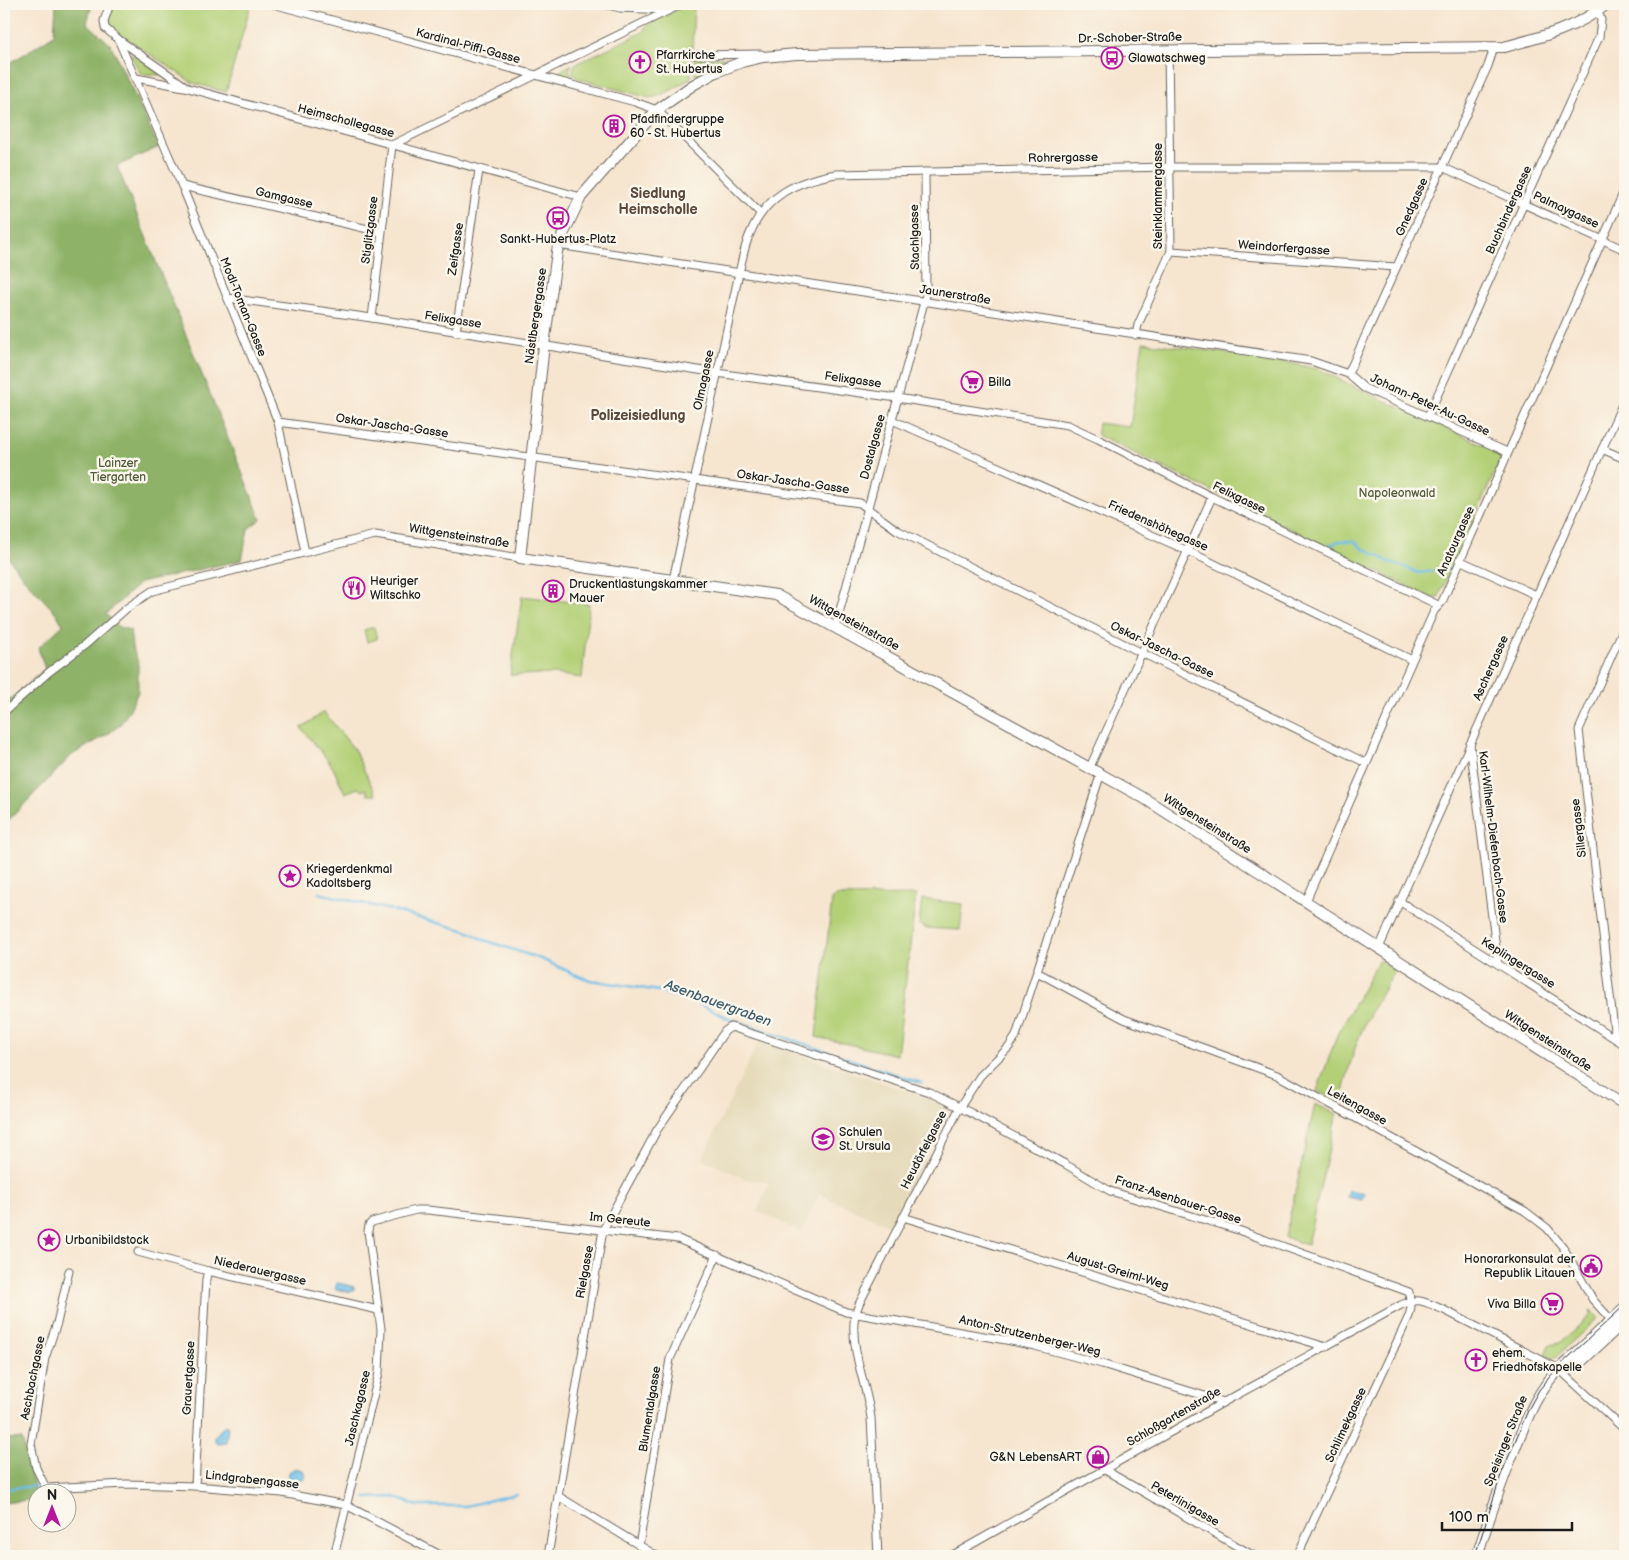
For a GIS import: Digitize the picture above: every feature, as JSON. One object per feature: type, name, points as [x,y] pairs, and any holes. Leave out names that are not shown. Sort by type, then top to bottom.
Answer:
[{"type":"street","points":[[110,4],[104,21],[105,28],[118,39]]},
{"type":"street","name":"Kardinal-Piffl-Gasse","points":[[273,4],[635,102],[657,110]]},
{"type":"street","points":[[604,4],[620,8],[670,10]]},
{"type":"street","points":[[392,145],[682,4]]},
{"type":"street","name":"Dr.-Schober-Straße","points":[[657,110],[693,85],[716,72],[742,62],[763,57],[797,54],[1494,48],[1504,47],[1567,29],[1607,4]]},
{"type":"street","points":[[1619,4],[1625,8]]},
{"type":"street","name":"Buchbindergasse","points":[[1428,416],[1600,37],[1601,20],[1598,11]]},
{"type":"street","name":"Modl-Toman-Gasse","points":[[118,39],[182,186],[278,422],[305,552]]},
{"type":"street","name":"Heimschollegasse","points":[[118,39],[188,88],[581,197]]},
{"type":"street","name":"Gnedgasse","points":[[1348,374],[1488,66],[1494,48]]},
{"type":"street","name":"Steinklammergasse","points":[[1136,335],[1138,324],[1171,251],[1168,50]]},
{"type":"street","points":[[694,55],[797,54]]},
{"type":"street","points":[[136,78],[188,88]]},
{"type":"street","points":[[657,110],[760,213]]},
{"type":"street","name":"Nästlbergergasse","points":[[520,558],[544,345],[558,245],[581,197],[657,110]]},
{"type":"street","name":"Stiglitzgasse","points":[[372,318],[392,145]]},
{"type":"street","name":"Palmaygasse","points":[[1442,166],[1625,250]]},
{"type":"street","name":"Rohrergasse","points":[[739,273],[749,236],[760,213],[774,198],[792,186],[814,178],[836,174],[1170,167],[1442,166]]},
{"type":"street","name":"Zeifgasse","points":[[456,332],[479,170]]},
{"type":"street","name":"Stachlgasse","points":[[924,301],[926,295],[925,172]]},
{"type":"street","name":"Gamgasse","points":[[182,186],[381,232]]},
{"type":"street","name":"Anatourgasse","points":[[1306,901],[1412,660],[1438,605],[1442,602],[1625,189]]},
{"type":"street","name":"Jaunerstraße","points":[[558,245],[1311,361],[1348,374]]},
{"type":"street","name":"Weindorfergasse","points":[[1171,251],[1396,267]]},
{"type":"street","name":"Olmagasse","points":[[673,580],[739,273]]},
{"type":"street","name":"Felixgasse","points":[[228,298],[372,318],[1068,426],[1438,605]]},
{"type":"street","name":"Dostalgasse","points":[[836,628],[924,301]]},
{"type":"street","name":"Johann-Peter-Au-Gasse","points":[[1348,374],[1364,388],[1507,452]]},
{"type":"street","name":"Aschergasse","points":[[1379,948],[1625,398]]},
{"type":"street","name":"Friedenshöhegasse","points":[[892,420],[1188,551],[1412,660]]},
{"type":"street","name":"Oskar-Jascha-Gasse","points":[[278,422],[860,503],[897,530],[1366,763]]},
{"type":"street","points":[[1602,449],[1625,459]]},
{"type":"street","points":[[1090,767],[1212,497]]},
{"type":"street","name":"Wittgensteinstraße","points":[[4,712],[127,608],[152,591],[375,535],[776,595],[1142,797],[1625,1105]]},
{"type":"street","points":[[1459,560],[1536,595]]},
{"type":"street","name":"Sillergasse","points":[[1615,1038],[1579,730],[1625,625]]},
{"type":"street","name":"Karl-Wilhelm-Diefenbach-Gasse","points":[[1470,742],[1498,964]]},
{"type":"street","name":"Heudörfelgasse","points":[[878,1556],[871,1418],[869,1401],[855,1346],[854,1321],[903,1217],[960,1107],[980,1076],[1014,1042],[1101,773]]},
{"type":"street","name":"Keplingergasse","points":[[1399,901],[1625,1045]]},
{"type":"street","name":"Leitengasse","points":[[1037,972],[1124,1019],[1277,1075],[1526,1211],[1547,1228],[1563,1247],[1593,1300],[1614,1323]]},
{"type":"street","name":"Franz-Asenbauer-Gasse","points":[[731,1027],[929,1092],[1065,1164],[1110,1191],[1238,1230],[1400,1288],[1409,1292],[1410,1301]]},
{"type":"street","name":"Rielgasse","points":[[548,1556],[603,1230],[657,1130],[724,1031],[731,1027]]},
{"type":"street","name":"Im Gereute","points":[[369,1225],[372,1222],[422,1210],[678,1239],[819,1301],[856,1314]]},
{"type":"street","name":"August-Greiml-Weg","points":[[903,1217],[1326,1347]]},
{"type":"street","name":"Jaschkagasse","points":[[334,1556],[379,1373],[381,1329],[368,1243],[369,1225]]},
{"type":"street","name":"Niederauergasse","points":[[138,1252],[208,1271],[378,1310]]},
{"type":"street","name":"Blumentalgasse","points":[[639,1546],[670,1359],[716,1255]]},
{"type":"street","name":"Aschbachgasse","points":[[43,1482],[36,1468],[31,1444],[45,1358],[57,1323],[69,1270]]},
{"type":"street","name":"Grauertgasse","points":[[195,1486],[208,1271]]},
{"type":"street","points":[[1410,1301],[1420,1300],[1444,1310],[1559,1369],[1625,1430]]},
{"type":"street","name":"Schloßgartenstraße","points":[[951,1556],[1224,1402],[1410,1301]]},
{"type":"street","name":"Schlimekgasse","points":[[1297,1556],[1410,1316],[1410,1301]]},
{"type":"street","name":"Speisinger Straße","points":[[1477,1556],[1504,1475],[1529,1413],[1540,1392],[1559,1369],[1614,1323],[1623,1310]]},
{"type":"street","name":"Anton-Strutzenberger-Weg","points":[[856,1314],[1035,1346],[1102,1364],[1224,1402]]},
{"type":"street","name":"Peterlinigasse","points":[[1105,1470],[1254,1556]]},
{"type":"street","name":"Lindgrabengasse","points":[[78,1486],[126,1484],[195,1486],[282,1493],[346,1505],[442,1556]]},
{"type":"street","points":[[558,1496],[657,1556]]},
{"type":"shaded area","name":"Schulen St. Ursula","points":[[759,1041],[919,1095],[946,1107],[949,1111],[890,1226],[819,1194],[802,1232],[757,1211],[769,1184],[760,1180],[748,1180],[702,1159]]},
{"type":"green space","name":"Lainzer Tiergarten","points":[[56,4],[92,4],[87,23],[111,45],[159,147],[117,166],[261,519],[248,529],[242,560],[140,583],[106,614],[119,627],[130,630],[132,646],[138,662],[138,692],[130,709],[120,725],[72,755],[4,825],[4,693],[11,699],[45,669],[38,648],[63,625],[56,613],[24,579],[4,552],[4,67],[54,35]]},
{"type":"green space","points":[[115,4],[251,4],[226,92],[193,83],[114,30],[110,21]]},
{"type":"green space","points":[[688,4],[694,4],[691,78],[666,93],[649,98],[577,78],[574,75],[575,64],[643,32],[646,26]]},
{"type":"green space","points":[[131,53],[160,74],[160,75],[141,74]]},
{"type":"green space","points":[[695,58],[736,58],[737,59],[695,76]]},
{"type":"green space","points":[[572,64],[569,70],[574,80],[560,76],[557,73]]},
{"type":"green space","name":"Napoleonwald","points":[[1143,342],[1271,359],[1318,369],[1499,453],[1500,460],[1495,472],[1438,598],[1432,598],[1099,436],[1097,432],[1098,423],[1130,427]]},
{"type":"green space","points":[[522,596],[589,604],[582,678],[554,674],[510,675]]},
{"type":"green space","points":[[374,627],[377,639],[367,642],[364,630]]},
{"type":"green space","points":[[324,712],[354,749],[376,795],[368,795],[366,789],[362,791],[358,788],[345,793],[333,768],[301,728]]},
{"type":"green space","points":[[916,895],[897,1055],[816,1037],[832,900],[835,896]]},
{"type":"green space","points":[[922,899],[963,904],[960,930],[924,928],[924,926],[919,925]]},
{"type":"green space","points":[[1379,960],[1395,971],[1370,1013],[1355,1046],[1341,1103],[1317,1091],[1337,1035]]},
{"type":"green space","points":[[1315,1104],[1337,1114],[1307,1245],[1285,1237]]},
{"type":"green space","points":[[1590,1310],[1598,1318],[1556,1357],[1545,1354],[1549,1345],[1560,1343],[1591,1315]]},
{"type":"green space","points":[[4,1438],[22,1439],[33,1482],[28,1482],[28,1500],[4,1503]]},
{"type":"water","points":[[1349,1190],[1364,1193],[1362,1200],[1347,1197]]},
{"type":"water","points":[[337,1283],[354,1287],[354,1291],[349,1292],[335,1289]]},
{"type":"water","points":[[225,1425],[228,1427],[226,1443],[218,1444],[215,1441],[215,1436]]},
{"type":"water","points":[[295,1468],[303,1470],[305,1474],[304,1479],[290,1481],[288,1479],[289,1472]]},
{"type":"waterway","points":[[1328,546],[1339,541],[1355,541],[1363,549],[1378,555],[1390,563],[1419,573],[1449,569]]},
{"type":"waterway","name":"Asenbauergraben","points":[[319,893],[391,910]]},
{"type":"waterway","name":"Asenbauergraben","points":[[394,911],[467,931],[484,940],[541,959],[590,980],[659,991],[699,1004],[730,1019],[921,1083]]},
{"type":"waterway","points":[[4,1489],[28,1487]]},
{"type":"waterway","points":[[366,1498],[394,1497],[418,1506],[466,1506],[516,1494]]},
{"type":"tram line","points":[[1475,1556],[1501,1475],[1529,1408],[1539,1390],[1557,1368],[1625,1305]]},
{"type":"place","name":"Glawatschweg","points":[[1112,58]]},
{"type":"place","name":"Pfarrkirche St. Hubertus","points":[[640,62]]},
{"type":"place","name":"Pfadfindergruppe 60 - St. Hubertus","points":[[614,126]]},
{"type":"place","name":"Sankt-Hubertus-Platz","points":[[558,218]]},
{"type":"place","name":"Billa","points":[[972,382]]},
{"type":"place","name":"Heuriger Wiltschko","points":[[354,588]]},
{"type":"place","name":"Druckentlastungskammer Mauer","points":[[553,591]]},
{"type":"place","name":"Kriegerdenkmal Kadoltsberg","points":[[290,876]]},
{"type":"place","name":"Schulen St. Ursula","points":[[823,1139]]},
{"type":"place","name":"Urbanibildstock","points":[[49,1240]]},
{"type":"place","name":"Honorarkonsulat der Republik Litauen","points":[[1591,1266]]},
{"type":"place","name":"Viva Billa","points":[[1552,1304]]},
{"type":"place","name":"ehem. Friedhofskapelle","points":[[1476,1360]]},
{"type":"place","name":"G&N LebensART","points":[[1098,1457]]},
{"type":"district","name":"Siedlung Heimscholle","points":[[658,202]]},
{"type":"district","name":"Polizeisiedlung","points":[[638,415]]}]
